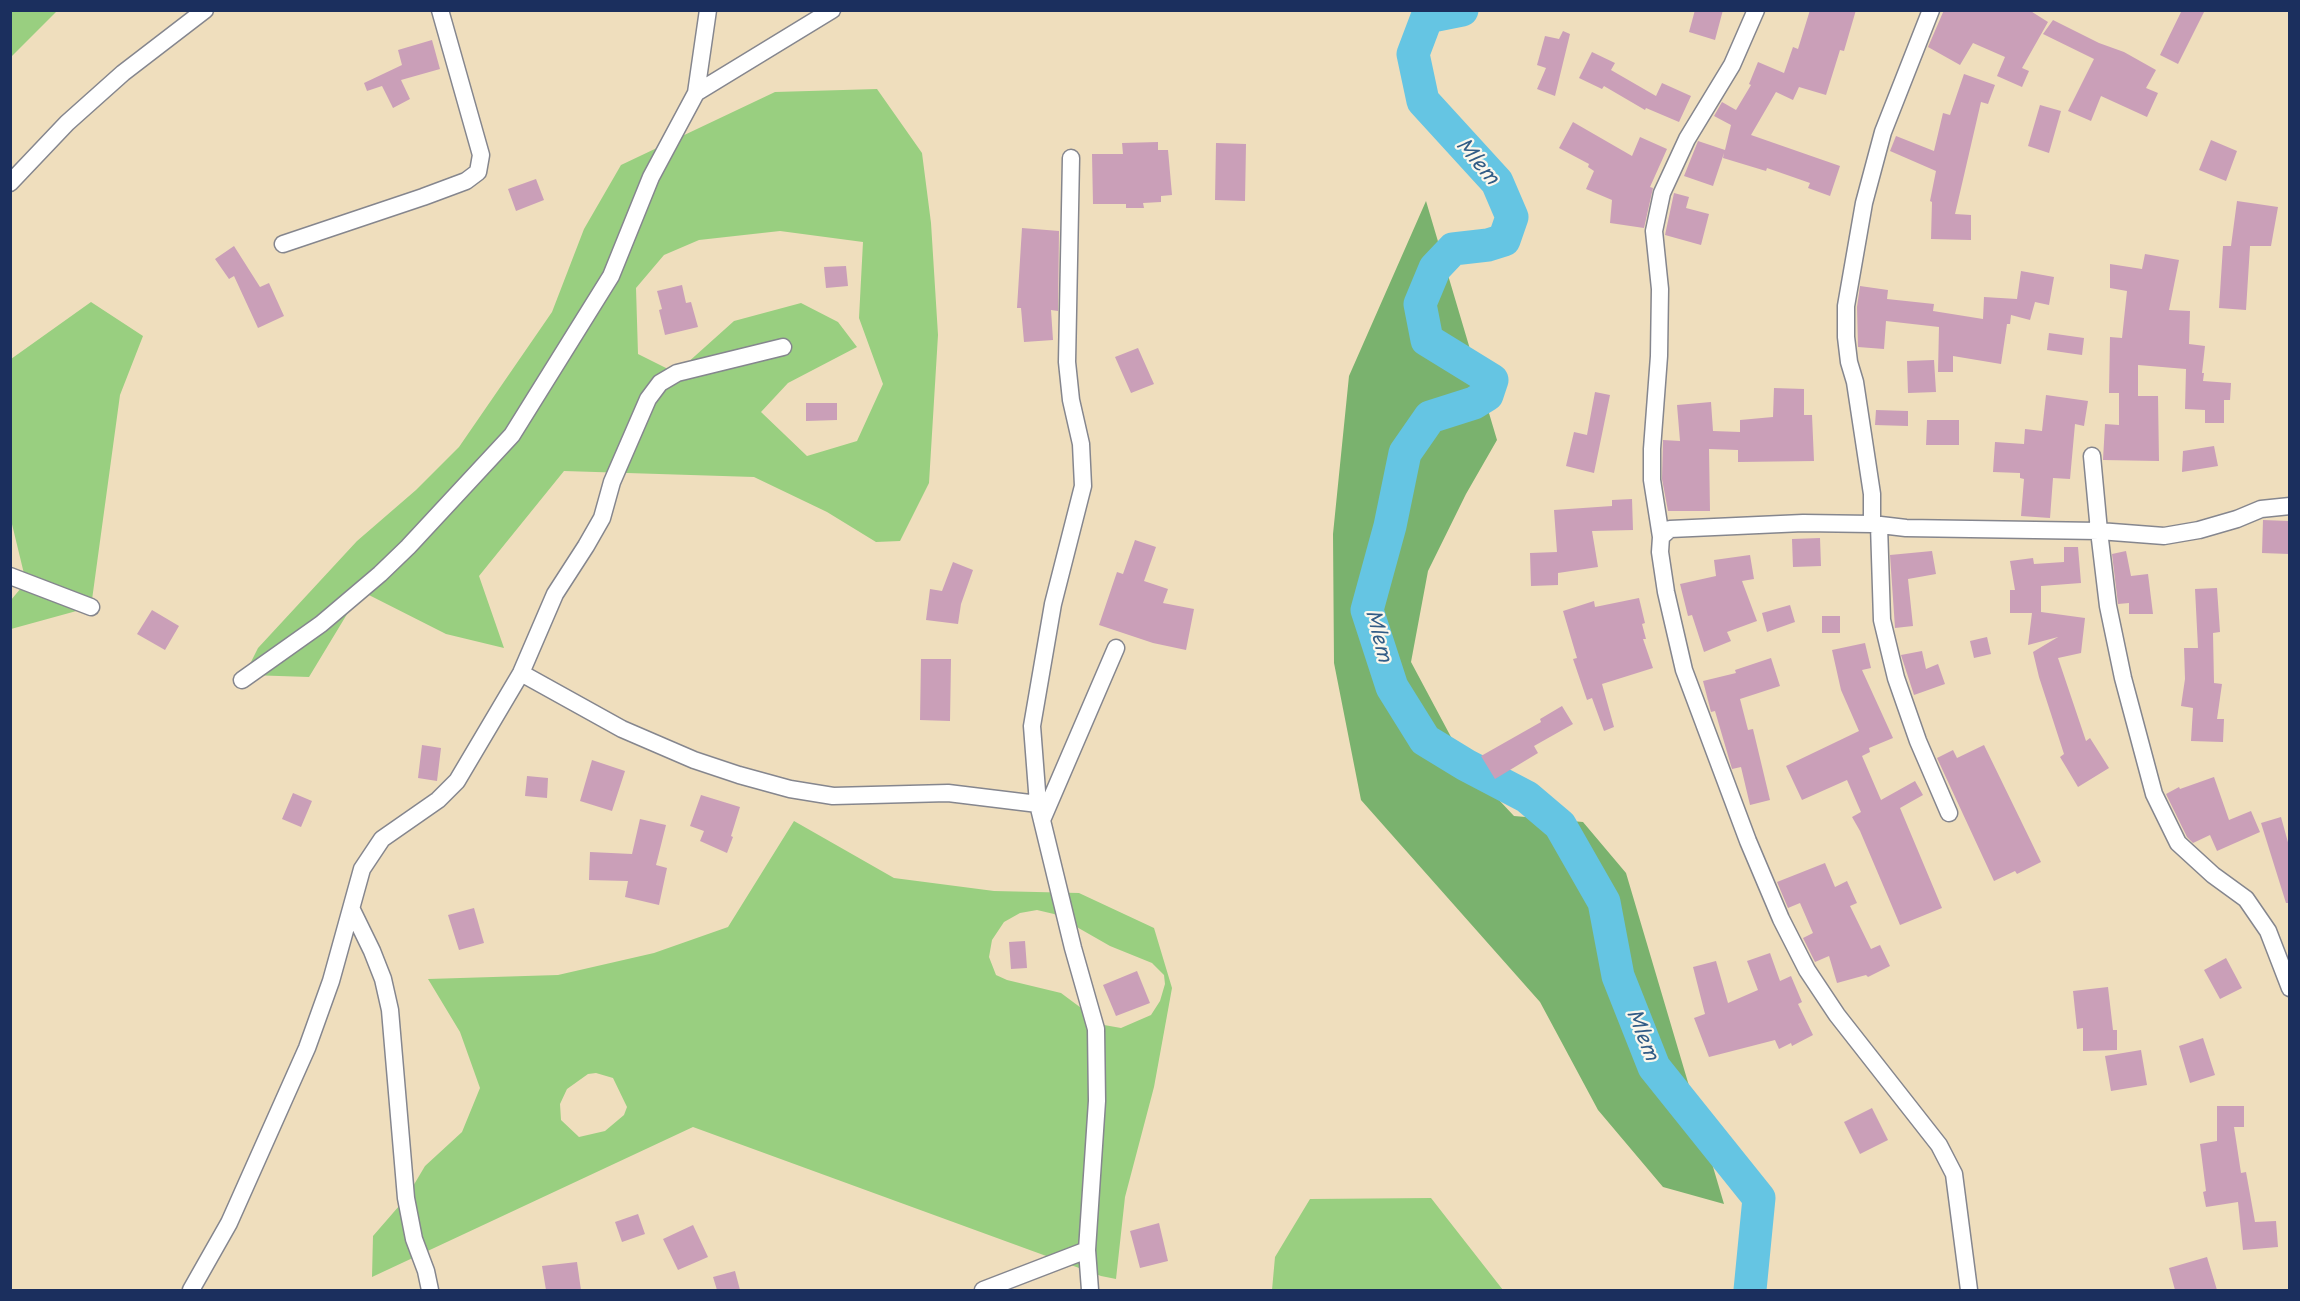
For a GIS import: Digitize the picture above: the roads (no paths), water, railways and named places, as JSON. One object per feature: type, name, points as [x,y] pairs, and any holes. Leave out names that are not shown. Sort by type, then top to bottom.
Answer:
[{"type":"street","points":[[10,183],[67,123],[123,73],[205,10]]},
{"type":"street","points":[[283,244],[466,181],[478,172],[481,155],[440,10]]},
{"type":"street","points":[[242,680],[321,624],[380,574],[512,435],[611,276],[651,177],[696,93],[708,10]]},
{"type":"street","points":[[696,93],[832,10]]},
{"type":"street","points":[[1756,10],[1732,65],[1687,139],[1662,193],[1654,231],[1660,300],[1652,470],[1661,537],[1660,552],[1665,592],[1684,670],[1748,841],[1781,919],[1807,970],[1836,1015],[1939,1145],[1954,1174],[1969,1290]]},
{"type":"street","points":[[1931,10],[1883,132],[1864,203],[1846,306],[1846,337],[1872,494],[1882,620],[1893,666],[1918,741],[1949,813]]},
{"type":"street","points":[[1071,158],[1067,362],[1071,400],[1080,444],[1083,486],[1053,604],[1032,726],[1038,804],[1070,936],[1096,1029],[1097,1101],[1087,1250],[1090,1290]]},
{"type":"street","points":[[191,1290],[229,1223],[307,1048],[331,981],[362,869],[382,839],[438,800],[457,781],[521,673],[555,594],[602,518],[612,482],[648,399],[660,383],[677,374],[783,347]]},
{"type":"street","points":[[2092,456],[2098,531],[2108,606],[2123,678],[2154,794],[2178,843],[2213,875],[2246,900],[2268,931],[2289,987]]},
{"type":"street","points":[[1661,537],[1670,529],[1803,523],[1906,528],[2098,531],[2164,536],[2199,530],[2261,509],[2289,506]]},
{"type":"street","points":[[10,576],[90,607]]},
{"type":"street","points":[[1042,820],[1116,648]]},
{"type":"street","points":[[521,673],[622,729],[694,760],[790,789],[833,796],[948,793],[1038,804]]},
{"type":"street","points":[[352,910],[379,970],[390,1010],[406,1198],[414,1239],[426,1271],[430,1290]]},
{"type":"street","points":[[983,1290],[1087,1250]]},
{"type":"waterway","name":"Mlem","points":[[1462,10],[1427,17],[1413,54],[1423,101],[1497,182],[1512,217],[1504,240],[1488,245],[1453,249],[1435,268],[1420,304],[1427,340],[1492,380],[1487,395],[1474,403],[1430,417],[1405,453],[1390,526],[1367,610],[1392,687],[1425,740],[1466,765],[1527,797],[1560,825],[1604,902],[1618,976],[1654,1067],[1759,1198],[1750,1290]]}]
